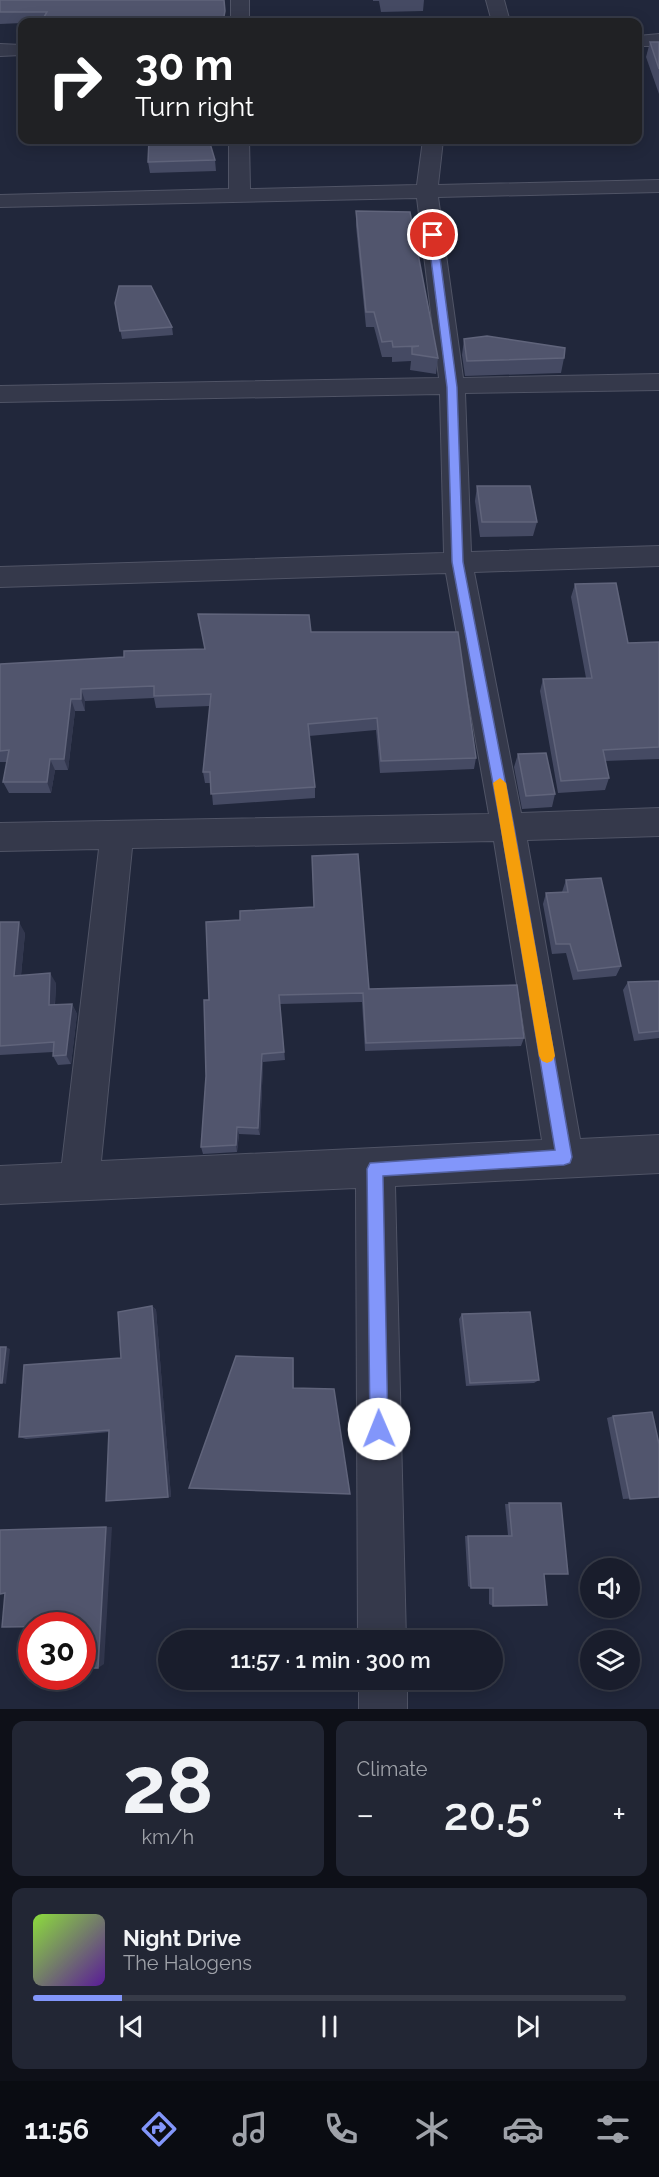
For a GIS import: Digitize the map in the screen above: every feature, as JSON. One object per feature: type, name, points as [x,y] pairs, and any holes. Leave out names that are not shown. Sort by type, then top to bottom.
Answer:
[{"type":"street","points":[[240,0],[240,18]]},
{"type":"street","points":[[495,0],[500,18]]},
{"type":"street","points":[[642,41],[659,40]]},
{"type":"street","points":[[0,50],[18,50]]},
{"type":"street","points":[[240,144],[240,196]]},
{"type":"street","points":[[433,144],[427,192],[452,387],[458,562],[508,827],[564,1157]]},
{"type":"street","points":[[0,201],[659,186]]},
{"type":"street","points":[[0,394],[659,382]]},
{"type":"street","points":[[0,578],[659,556]]},
{"type":"street","points":[[0,837],[659,822]]},
{"type":"street","points":[[79,1182],[117,834]]},
{"type":"street","points":[[0,1185],[659,1154]]},
{"type":"street","points":[[375,1169],[382,1630]]},
{"type":"street","points":[[383,1690],[383,1709]]},
{"type":"building","points":[[0,0],[224,0],[225,11],[224,18],[43,18],[47,12],[0,12]]},
{"type":"building","points":[[650,42],[659,42],[659,69]]},
{"type":"building","points":[[149,144],[210,144],[215,160],[148,162]]},
{"type":"building","points":[[356,211],[410,212],[438,358],[412,354],[412,347],[419,346],[393,347],[392,341],[382,342],[374,312],[366,312]]},
{"type":"building","points":[[119,286],[151,286],[172,327],[120,331],[115,303]]},
{"type":"building","points":[[487,336],[565,348],[564,358],[467,361],[464,339]]},
{"type":"building","points":[[477,486],[530,486],[537,522],[482,522]]},
{"type":"building","points":[[616,583],[628,643],[659,642],[659,747],[603,750],[609,778],[561,781],[543,679],[592,678],[575,584]]},
{"type":"building","points":[[198,614],[309,615],[311,632],[458,632],[476,758],[381,761],[377,718],[308,724],[315,787],[211,794],[210,772],[203,772],[211,694],[154,696],[154,686],[81,689],[81,699],[71,699],[64,759],[50,759],[47,782],[3,782],[9,750],[0,751],[0,664],[124,657],[124,651],[205,649]]},
{"type":"building","points":[[546,753],[555,794],[526,796],[518,754]]},
{"type":"building","points":[[358,854],[369,989],[517,985],[524,1038],[366,1043],[363,993],[279,995],[284,1052],[262,1054],[258,1128],[237,1127],[236,1145],[201,1147],[206,1076],[204,1000],[209,1000],[206,922],[240,920],[240,911],[314,907],[312,856]]},
{"type":"building","points":[[601,878],[621,966],[578,971],[570,944],[556,944],[546,893],[568,892],[566,880]]},
{"type":"building","points":[[0,922],[19,922],[14,976],[50,973],[49,1005],[72,1004],[66,1055],[53,1056],[54,1042],[0,1046]]},
{"type":"building","points":[[659,981],[659,1031],[639,1033],[628,982]]},
{"type":"building","points":[[152,1306],[168,1497],[106,1501],[109,1430],[19,1437],[24,1365],[121,1358],[118,1312]]},
{"type":"building","points":[[530,1312],[539,1380],[470,1383],[462,1314]]},
{"type":"building","points":[[0,1347],[6,1347],[2,1383],[0,1383]]},
{"type":"building","points":[[236,1356],[293,1358],[293,1388],[334,1389],[350,1494],[189,1488]]},
{"type":"building","points":[[652,1412],[659,1444],[659,1497],[630,1499],[613,1416]]},
{"type":"building","points":[[509,1503],[561,1503],[568,1574],[544,1574],[547,1605],[493,1606],[493,1588],[471,1588],[468,1536],[512,1536]]},
{"type":"building","points":[[106,1527],[98,1668],[96,1668],[96,1612],[18,1612],[18,1627],[2,1627],[5,1593],[0,1594],[0,1530]]},
{"type":"slow traffic","points":[[500,783],[547,1056]]},
{"type":"route","points":[[379,1429],[375,1169],[564,1157],[508,827],[458,562],[452,387],[433,235]]}]
